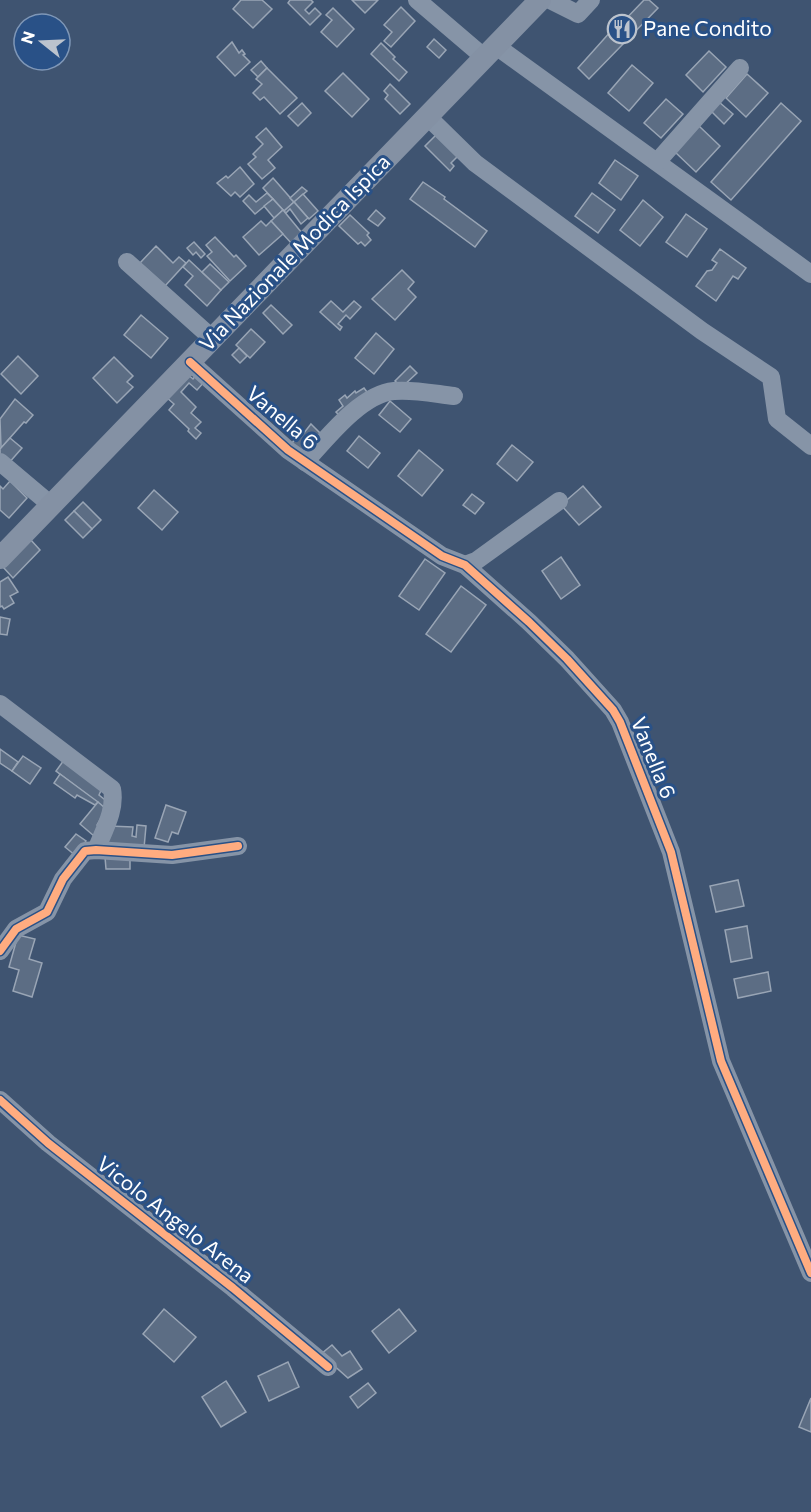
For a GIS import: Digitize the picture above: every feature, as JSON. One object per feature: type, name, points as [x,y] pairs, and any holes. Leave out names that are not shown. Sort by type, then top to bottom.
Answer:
[{"type":"main road","name":"Via Nazionale Modica Ispica","points":[[0,558],[540,0]]},
{"type":"street","points":[[417,0],[490,52],[657,162],[811,274]]},
{"type":"street","points":[[550,0],[578,14],[586,2]]},
{"type":"street","points":[[657,162],[740,68]]},
{"type":"street","points":[[427,116],[475,163],[702,331],[771,377],[777,419],[811,446]]},
{"type":"street","points":[[127,262],[213,339]]},
{"type":"street","name":"Vanella 6","points":[[190,362],[288,450],[442,556],[465,565],[567,659],[613,710],[620,722],[671,852],[721,1060],[811,1273]]},
{"type":"street","points":[[305,462],[349,416],[383,393],[396,390],[454,396]]},
{"type":"street","points":[[0,462],[51,505]]},
{"type":"street","points":[[465,565],[476,561],[559,501]]},
{"type":"street","points":[[0,704],[112,789],[114,800],[96,850]]},
{"type":"street","points":[[0,951],[16,929],[47,912],[63,879],[85,851],[172,855],[238,846]]},
{"type":"street","name":"Vicolo Angelo Arena","points":[[0,1100],[48,1143],[233,1288],[328,1366]]},
{"type":"building","points":[[241,0],[262,0],[272,9],[253,28],[233,9]]},
{"type":"building","points":[[290,0],[311,0],[313,2],[305,10],[309,14],[315,8],[321,14],[310,25],[288,3]]},
{"type":"building","points":[[352,0],[378,0],[365,13]]},
{"type":"building","points":[[644,0],[649,0],[658,8],[589,79],[578,68],[620,21],[622,23]]},
{"type":"building","points":[[401,7],[415,21],[391,47],[384,41],[392,32],[384,25]]},
{"type":"building","points":[[333,8],[354,29],[337,47],[321,32],[332,20],[326,15]]},
{"type":"building","points":[[434,39],[446,50],[439,58],[427,47]]},
{"type":"building","points":[[232,42],[239,53],[242,50],[245,54],[243,55],[250,62],[235,76],[217,57]]},
{"type":"building","points":[[381,43],[407,72],[399,81],[371,54]]},
{"type":"building","points":[[709,51],[726,67],[703,92],[686,75]]},
{"type":"building","points":[[261,61],[267,68],[258,77],[251,70]]},
{"type":"building","points":[[632,65],[653,83],[629,111],[608,93]]},
{"type":"building","points":[[267,68],[297,98],[280,114],[264,97],[260,100],[253,93],[262,84],[256,79]]},
{"type":"building","points":[[343,73],[369,99],[352,117],[325,91]]},
{"type":"building","points":[[747,74],[768,93],[746,117],[726,98]]},
{"type":"building","points":[[390,84],[410,104],[400,114],[385,99],[388,95],[384,91]]},
{"type":"building","points":[[666,99],[683,114],[661,138],[644,123]]},
{"type":"building","points":[[719,102],[733,114],[724,124],[711,111]]},
{"type":"building","points":[[302,103],[311,113],[298,126],[288,116]]},
{"type":"building","points":[[781,103],[801,121],[731,200],[711,182]]},
{"type":"building","points":[[699,126],[720,146],[696,172],[675,152]]},
{"type":"building","points":[[266,128],[282,147],[268,160],[275,168],[262,179],[248,164],[256,157],[253,154],[263,144],[256,137]]},
{"type":"building","points":[[438,133],[459,155],[451,163],[454,166],[450,171],[425,146]]},
{"type":"building","points":[[615,160],[638,176],[621,200],[599,183]]},
{"type":"building","points":[[240,167],[254,184],[240,197],[235,192],[231,196],[217,183],[226,176],[228,178]]},
{"type":"building","points":[[273,178],[294,202],[284,211],[263,188]]},
{"type":"building","points":[[423,182],[487,231],[475,247],[410,199]]},
{"type":"building","points":[[302,187],[307,191],[294,202],[290,198]]},
{"type":"building","points":[[267,193],[273,199],[255,214],[243,201],[249,195],[256,202]]},
{"type":"building","points":[[592,193],[615,210],[598,233],[575,216]]},
{"type":"building","points":[[303,194],[318,211],[309,219],[294,202]]},
{"type":"building","points":[[273,199],[283,210],[274,218],[264,206]]},
{"type":"building","points":[[643,200],[663,217],[640,246],[620,230]]},
{"type":"building","points":[[294,202],[308,218],[301,224],[290,209],[286,213],[284,211]]},
{"type":"building","points":[[283,210],[302,233],[292,244],[271,221]]},
{"type":"building","points":[[376,210],[385,218],[378,226],[368,219]]},
{"type":"building","points":[[686,214],[707,229],[687,257],[666,242]]},
{"type":"building","points":[[350,215],[369,233],[367,235],[371,240],[365,246],[361,242],[358,244],[339,226]]},
{"type":"building","points":[[261,221],[266,226],[271,221],[283,234],[259,255],[243,237]]},
{"type":"building","points":[[215,237],[246,266],[230,281],[207,256],[212,252],[206,245]]},
{"type":"building","points":[[194,242],[205,254],[201,258],[196,252],[193,255],[187,248]]},
{"type":"building","points":[[156,246],[173,263],[179,257],[186,263],[165,286],[140,263]]},
{"type":"building","points":[[720,249],[746,268],[738,279],[733,276],[716,301],[696,286],[707,271],[712,270],[717,263],[712,260]]},
{"type":"building","points":[[189,260],[221,290],[207,306],[185,285],[193,276],[183,267]]},
{"type":"building","points":[[210,264],[229,282],[221,290],[202,272]]},
{"type":"building","points":[[402,270],[414,282],[408,289],[416,297],[395,320],[372,299]]},
{"type":"building","points":[[331,301],[343,312],[354,301],[361,307],[350,319],[346,315],[338,324],[342,327],[340,330],[320,312]]},
{"type":"building","points":[[271,305],[292,325],[283,334],[263,313]]},
{"type":"building","points":[[141,315],[168,338],[151,358],[124,335]]},
{"type":"building","points":[[251,329],[265,342],[250,358],[236,345]]},
{"type":"building","points":[[376,333],[394,349],[374,374],[355,358]]},
{"type":"building","points":[[239,348],[247,356],[240,363],[232,355]]},
{"type":"building","points":[[18,356],[38,376],[21,394],[1,374]]},
{"type":"building","points":[[114,357],[133,376],[127,382],[133,387],[117,403],[93,378]]},
{"type":"building","points":[[410,366],[417,373],[402,387],[395,381]]},
{"type":"building","points":[[187,374],[193,379],[196,375],[205,381],[197,390],[189,383],[181,392],[196,407],[191,413],[201,422],[195,428],[201,433],[196,439],[169,410],[174,404],[166,397]]},
{"type":"building","points":[[364,388],[370,396],[342,418],[336,412],[343,406],[339,400],[345,395],[347,398],[355,391],[356,393]]},
{"type":"building","points":[[15,399],[33,415],[1,448],[0,419]]},
{"type":"building","points":[[390,401],[411,419],[400,432],[379,415]]},
{"type":"building","points":[[311,424],[323,436],[304,456],[290,446],[297,436],[300,438]]},
{"type":"building","points":[[359,436],[380,453],[368,468],[347,451]]},
{"type":"building","points":[[10,438],[22,448],[8,464],[0,456],[0,449]]},
{"type":"building","points":[[512,445],[533,462],[517,481],[497,464]]},
{"type":"building","points":[[419,450],[443,470],[422,496],[398,476]]},
{"type":"building","points":[[10,481],[27,498],[9,518],[0,510],[0,486],[3,489]]},
{"type":"building","points":[[583,486],[601,507],[579,525],[561,505]]},
{"type":"building","points":[[154,490],[178,512],[162,530],[138,508]]},
{"type":"building","points":[[472,494],[484,503],[475,514],[463,505]]},
{"type":"building","points":[[83,502],[101,520],[92,529],[74,511]]},
{"type":"building","points":[[74,511],[92,529],[83,538],[65,520]]},
{"type":"building","points":[[30,539],[40,550],[13,578],[3,567]]},
{"type":"building","points":[[561,557],[580,585],[561,599],[542,571]]},
{"type":"building","points":[[425,559],[445,573],[419,610],[399,596]]},
{"type":"building","points":[[8,577],[18,592],[10,596],[14,603],[4,609],[0,607],[0,582]]},
{"type":"building","points":[[461,586],[486,605],[451,652],[426,634]]},
{"type":"building","points":[[0,617],[10,619],[7,635],[0,634]]},
{"type":"building","points":[[0,749],[18,762],[12,771],[0,763]]},
{"type":"building","points":[[23,756],[41,768],[30,784],[12,771]]},
{"type":"building","points":[[64,760],[102,788],[99,795],[109,803],[105,808],[56,771]]},
{"type":"building","points":[[60,774],[98,802],[95,805],[77,795],[75,798],[54,783]]},
{"type":"building","points":[[98,802],[106,809],[97,825],[101,828],[94,836],[80,824]]},
{"type":"building","points":[[166,805],[186,812],[178,834],[172,832],[168,842],[155,838]]},
{"type":"building","points":[[137,825],[146,826],[144,848],[108,846],[109,826],[133,827],[132,836],[136,837]]},
{"type":"building","points":[[76,834],[86,841],[76,856],[65,847]]},
{"type":"building","points":[[105,857],[130,857],[130,869],[106,869]]},
{"type":"building","points":[[738,880],[744,906],[716,912],[710,886]]},
{"type":"building","points":[[747,926],[752,958],[731,962],[725,930]]},
{"type":"building","points":[[18,935],[35,939],[29,959],[42,963],[32,997],[13,991],[19,970],[9,967]]},
{"type":"building","points":[[768,972],[771,991],[738,998],[734,979]]},
{"type":"building","points":[[164,1309],[196,1337],[174,1362],[143,1334]]},
{"type":"building","points":[[399,1309],[416,1331],[389,1353],[372,1331]]},
{"type":"building","points":[[332,1345],[342,1356],[350,1351],[362,1369],[348,1378],[321,1354]]},
{"type":"building","points":[[288,1362],[299,1387],[269,1401],[258,1376]]},
{"type":"building","points":[[226,1381],[246,1412],[221,1427],[202,1397]]},
{"type":"building","points":[[368,1383],[376,1393],[358,1408],[350,1397]]},
{"type":"building","points":[[811,1398],[811,1432],[799,1427]]},
{"type":"cycle path","points":[[190,362],[288,450],[442,556],[465,565],[567,659],[613,710],[620,722],[671,852],[721,1061],[811,1273]]},
{"type":"cycle path","points":[[0,951],[16,929],[47,912],[63,879],[85,851],[172,855],[238,846]]},
{"type":"cycle path","points":[[0,1100],[48,1143],[233,1288],[328,1367]]},
{"type":"place","name":"Pane Condito","points":[[622,29]]}]
